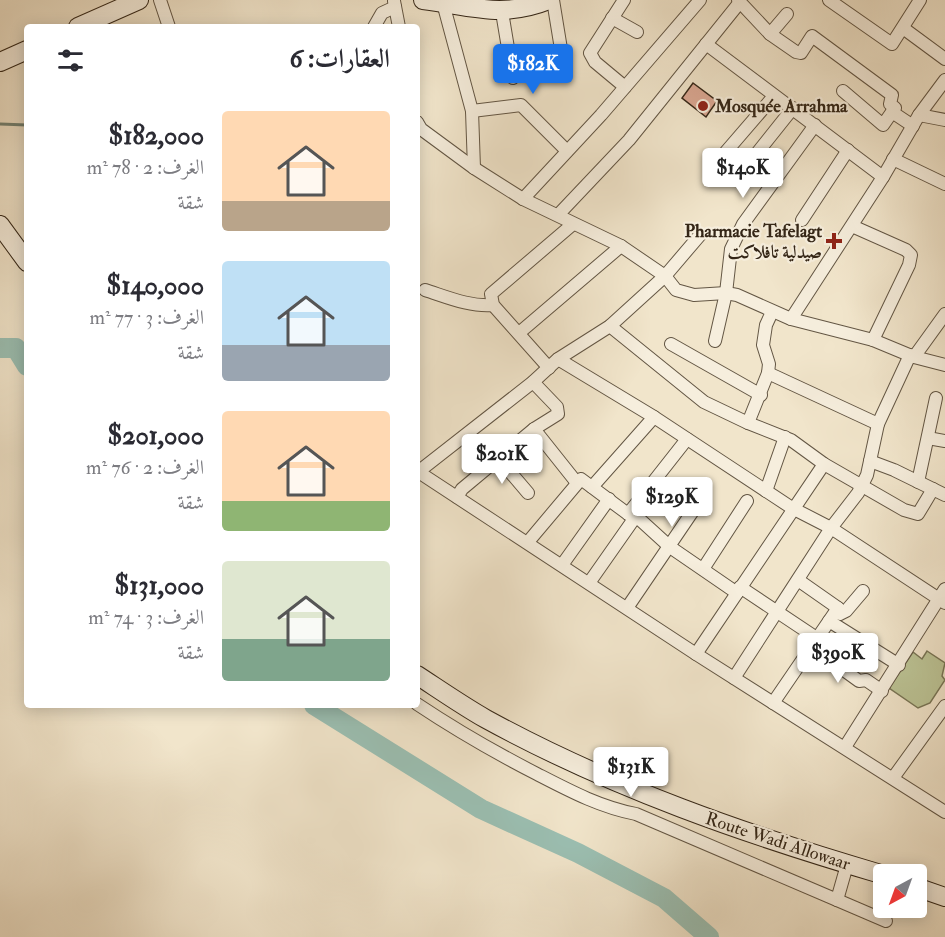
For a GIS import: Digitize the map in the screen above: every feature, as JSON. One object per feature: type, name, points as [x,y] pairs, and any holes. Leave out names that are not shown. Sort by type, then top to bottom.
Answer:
[{"type":"street","points":[[85,24],[139,0]]},
{"type":"street","points":[[160,0],[168,24]]},
{"type":"street","points":[[423,0],[522,9],[551,0],[561,49]]},
{"type":"street","points":[[624,0],[590,53],[591,57],[625,87]]},
{"type":"street","points":[[523,199],[700,0]]},
{"type":"street","points":[[829,0],[890,44],[893,43],[920,0]]},
{"type":"street","points":[[558,215],[628,140],[739,1],[770,34],[799,54],[812,36],[892,95],[890,104],[895,108],[883,125],[843,91]]},
{"type":"street","points":[[376,24],[382,13],[395,3],[398,24]]},
{"type":"street","points":[[443,3],[472,111],[474,168]]},
{"type":"street","points":[[495,7],[513,78]]},
{"type":"street","points":[[770,34],[787,14]]},
{"type":"street","points":[[612,18],[637,32]]},
{"type":"street","points":[[903,28],[945,59]]},
{"type":"street","points":[[706,44],[883,177]]},
{"type":"street","points":[[0,62],[24,51]]},
{"type":"street","points":[[792,319],[883,177],[916,120],[945,80]]},
{"type":"street","points":[[774,96],[718,161],[718,168],[732,179],[738,177],[793,108]]},
{"type":"street","points":[[472,111],[520,105],[567,151]]},
{"type":"street","points":[[892,112],[916,120],[945,120]]},
{"type":"street","points":[[715,341],[726,293],[731,249],[743,224],[815,125]]},
{"type":"street","points":[[420,126],[474,168],[523,199],[621,246],[665,276],[676,290],[684,293],[726,293],[747,298],[772,312],[792,319],[873,340],[912,356],[945,365]]},
{"type":"street","points":[[802,220],[848,150]]},
{"type":"street","points":[[893,159],[945,184]]},
{"type":"street","points":[[573,224],[491,294],[493,304],[519,333],[554,364],[654,417],[792,508],[831,528],[943,598],[845,747]]},
{"type":"street","points":[[0,225],[24,258]]},
{"type":"street","points":[[852,226],[906,250],[911,255],[909,265],[873,340]]},
{"type":"street","points":[[420,469],[554,364],[610,326],[665,276],[700,235]]},
{"type":"street","points":[[519,333],[621,246]]},
{"type":"street","points":[[425,290],[483,306],[493,304]]},
{"type":"street","points":[[748,423],[768,373],[769,364],[764,339],[766,325],[772,312]]},
{"type":"street","points":[[734,678],[831,528],[862,485],[878,424],[912,356],[945,314]]},
{"type":"street","points":[[610,326],[694,396],[748,423],[785,436],[824,464],[916,515],[933,489]]},
{"type":"street","points":[[671,344],[761,395]]},
{"type":"street","points":[[768,373],[878,424]]},
{"type":"street","points":[[457,497],[462,489],[534,429],[556,416],[558,412],[533,382]]},
{"type":"street","points":[[918,482],[936,398]]},
{"type":"street","points":[[592,487],[654,417]]},
{"type":"street","points":[[534,429],[577,483]]},
{"type":"street","points":[[766,491],[785,436]]},
{"type":"street","points":[[928,438],[945,441]]},
{"type":"street","points":[[589,583],[632,515],[687,439]]},
{"type":"street","points":[[499,459],[528,493]]},
{"type":"street","points":[[870,461],[945,495]]},
{"type":"street","points":[[696,654],[792,508],[824,464]]},
{"type":"street","points":[[420,472],[696,654],[945,812]]},
{"type":"street","points":[[528,543],[581,479],[632,515],[670,547],[703,569],[778,612],[859,681],[866,680],[882,691]]},
{"type":"street","points":[[562,565],[609,499]]},
{"type":"street","points":[[703,569],[747,501]]},
{"type":"street","points":[[627,608],[697,505]]},
{"type":"street","points":[[798,580],[838,609],[840,614],[846,611],[863,591]]},
{"type":"street","points":[[773,703],[838,609]]},
{"type":"street","points":[[829,621],[899,664]]},
{"type":"street","name":"Route Wadi Allowaar","points":[[420,677],[484,717],[559,756],[740,831],[873,872]]},
{"type":"street","points":[[420,706],[504,757],[578,795],[610,809],[636,814],[886,921]]},
{"type":"street","points":[[893,778],[945,706]]},
{"type":"street","points":[[837,900],[847,865]]},
{"type":"street","points":[[927,891],[945,897]]},
{"type":"green space","points":[[927,651],[945,663],[942,676],[945,680],[930,703],[918,708],[889,688],[913,652],[922,659]]},
{"type":"building","name":"Mosquée Arrahma","points":[[693,83],[717,101],[706,117],[682,98]]},
{"type":"waterway","points":[[0,124],[24,125]]},
{"type":"waterway","points":[[0,348],[16,348],[24,361]]},
{"type":"waterway","points":[[319,708],[481,809],[578,853],[664,898],[709,937]]},
{"type":"place","name":"Mosquée Arrahma","points":[[703,106]]},
{"type":"place","name":"Pharmacie Tafelagt صيدلية تافلاكت","points":[[834,241]]}]
